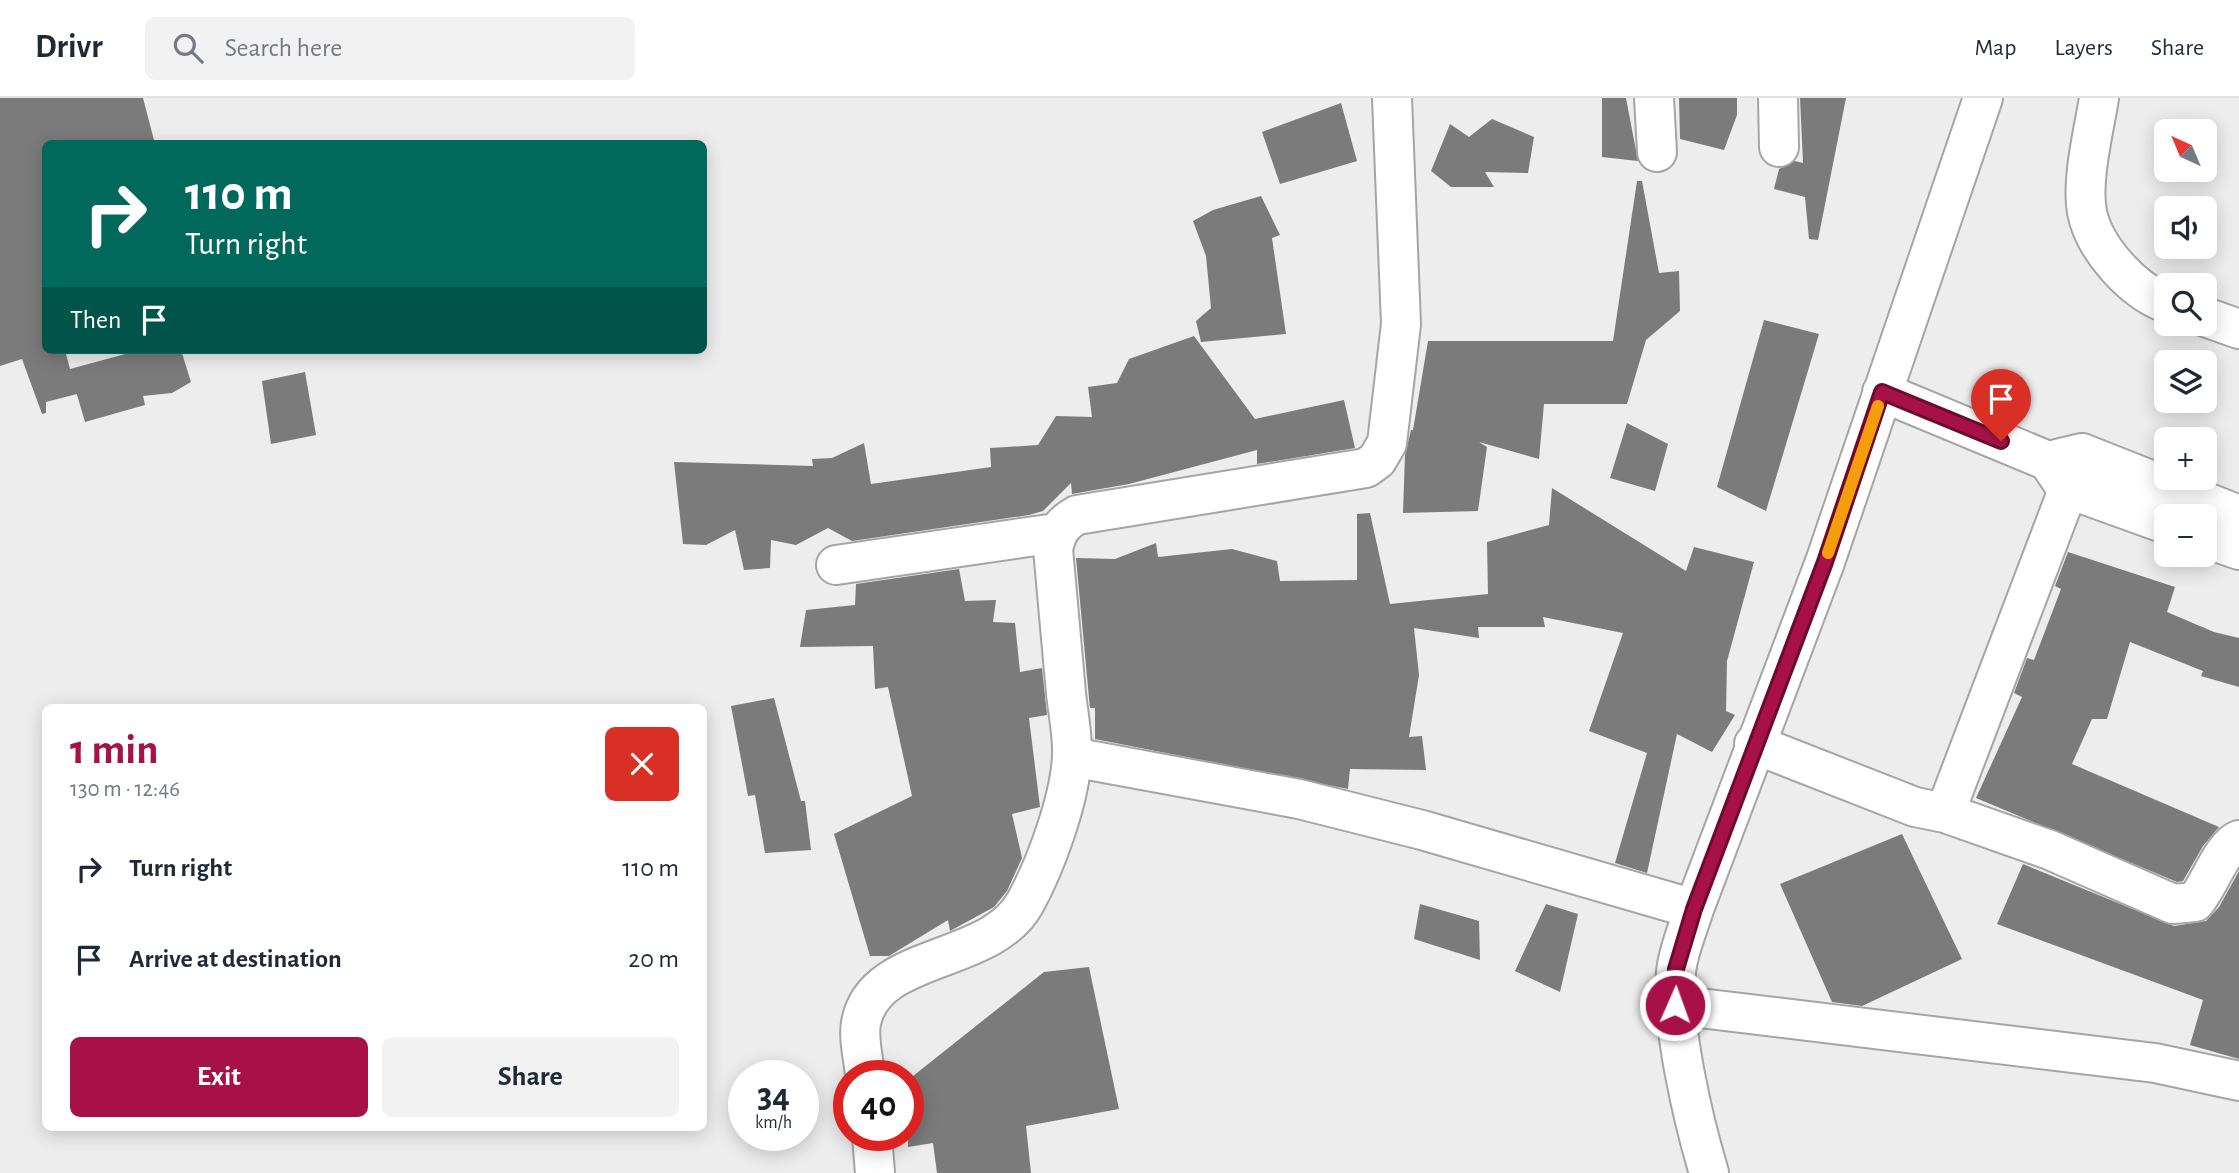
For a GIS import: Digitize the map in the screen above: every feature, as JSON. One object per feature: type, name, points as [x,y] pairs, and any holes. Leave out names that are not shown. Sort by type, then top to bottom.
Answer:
[{"type":"street","points":[[863,1060],[860,1027],[869,1002],[886,983],[907,971],[980,944],[1013,922],[1024,905],[1053,842],[1072,757],[1053,549],[1056,533],[1065,522],[1077,515],[1366,468],[1377,460],[1387,443],[1401,324],[1392,98]]},
{"type":"street","points":[[1654,98],[1657,152]]},
{"type":"street","points":[[1778,98],[1779,147]]},
{"type":"street","points":[[1709,1173],[1698,1137],[1675,1005],[1676,969],[1694,909],[1754,744],[1825,562],[1983,98]]},
{"type":"street","points":[[2099,98],[2087,186],[2087,212],[2106,253],[2131,282],[2154,296]]},
{"type":"street","points":[[2217,322],[2239,330]]},
{"type":"street","points":[[1882,392],[2065,467],[2239,515]]},
{"type":"street","points":[[2065,467],[2154,517]]},
{"type":"street","points":[[1945,813],[2065,467]]},
{"type":"street","points":[[836,565],[1056,533]]},
{"type":"street","points":[[2217,542],[2239,550]]},
{"type":"street","points":[[1754,744],[1915,807],[1945,813],[2050,850],[2173,904],[2194,902],[2206,891],[2229,848],[2239,840]]},
{"type":"street","points":[[1072,757],[1336,808],[1422,830],[1694,909]]},
{"type":"street","points":[[1675,1005],[2155,1063],[2239,1081]]},
{"type":"street","points":[[874,1151],[876,1173]]},
{"type":"building","points":[[0,98],[143,98],[154,140],[42,140],[42,354],[66,354],[70,369],[125,354],[182,354],[191,382],[172,393],[143,396],[145,405],[85,422],[77,394],[46,402],[46,413],[42,414],[22,359],[0,366]]},
{"type":"building","points":[[1602,98],[1626,98],[1638,161],[1602,157]]},
{"type":"building","points":[[1679,98],[1737,98],[1737,115],[1724,150],[1680,139]]},
{"type":"building","points":[[1800,98],[1846,98],[1818,240],[1809,239],[1805,197],[1774,189],[1779,169],[1795,161],[1803,163]]},
{"type":"building","points":[[1341,103],[1357,161],[1280,184],[1262,132]]},
{"type":"building","points":[[1492,119],[1534,137],[1528,173],[1485,172],[1494,187],[1451,187],[1431,171],[1450,124],[1469,137]]},
{"type":"building","points":[[1637,181],[1642,181],[1659,273],[1679,271],[1680,311],[1646,340],[1627,404],[1544,404],[1539,459],[1479,442],[1487,447],[1478,511],[1403,513],[1405,455],[1413,430],[1428,341],[1613,341]]},
{"type":"building","points":[[1261,196],[1280,235],[1272,238],[1286,334],[1201,342],[1196,321],[1211,308],[1206,256],[1193,221],[1213,210]]},
{"type":"building","points":[[1764,320],[1819,334],[1766,511],[1717,487]]},
{"type":"building","points":[[1194,336],[1255,419],[1344,400],[1355,448],[1257,464],[1257,450],[1129,484],[1072,494],[1071,483],[1043,511],[1029,515],[852,541],[828,528],[796,545],[771,540],[770,568],[744,570],[735,530],[706,545],[683,544],[674,462],[813,466],[812,459],[832,458],[864,443],[871,484],[991,467],[990,448],[1038,445],[1056,416],[1092,417],[1088,387],[1117,383],[1129,359]]},
{"type":"building","points":[[305,372],[316,435],[271,444],[262,381]]},
{"type":"building","points":[[1627,423],[1668,444],[1655,491],[1610,478]]},
{"type":"building","points":[[1552,488],[1686,571],[1694,547],[1754,562],[1727,661],[1726,711],[1735,715],[1712,752],[1677,734],[1647,873],[1615,863],[1647,753],[1589,731],[1623,633],[1543,617],[1545,627],[1478,627],[1479,638],[1414,628],[1419,675],[1409,737],[1422,736],[1426,770],[1350,769],[1348,789],[1095,739],[1095,708],[1090,708],[1076,558],[1115,559],[1156,543],[1158,557],[1232,549],[1277,561],[1280,581],[1357,580],[1357,514],[1370,513],[1390,604],[1488,594],[1487,542],[1549,525]]},
{"type":"building","points":[[2068,552],[2175,587],[2167,612],[2214,632],[2239,638],[2239,687],[2201,676],[2203,671],[2130,642],[2107,719],[2092,719],[2072,764],[2219,827],[2203,846],[2183,881],[2177,882],[1976,798],[2022,697],[2014,693],[2027,658],[2034,660],[2061,589],[2055,586]]},
{"type":"building","points":[[959,569],[965,601],[996,600],[993,622],[1015,623],[1020,672],[1042,668],[1047,715],[1029,718],[1040,807],[1012,814],[1022,858],[1007,891],[994,907],[950,931],[948,920],[889,956],[870,956],[834,834],[912,796],[888,687],[875,689],[873,646],[800,647],[806,610],[855,605],[856,584]]},
{"type":"building","points":[[774,698],[801,801],[805,801],[811,850],[765,853],[755,795],[748,796],[731,706]]},
{"type":"building","points":[[1902,834],[1962,959],[1862,1006],[1832,1002],[1780,884]]},
{"type":"building","points":[[2023,864],[2174,926],[2206,921],[2219,907],[2239,871],[2239,1059],[2190,1045],[2203,1000],[1997,924]]},
{"type":"building","points":[[1420,904],[1479,921],[1480,960],[1414,939]]},
{"type":"building","points":[[1546,904],[1578,914],[1560,992],[1515,971]]},
{"type":"building","points":[[1089,967],[1119,1109],[1026,1126],[1031,1173],[937,1173],[933,1143],[924,1144],[924,1067],[1044,972]]},
{"type":"slow traffic","points":[[1828,553],[1878,406]]},
{"type":"route","points":[[1675,1005],[1676,969],[1694,909],[1754,744],[1825,562],[1882,392],[2001,441]]}]
